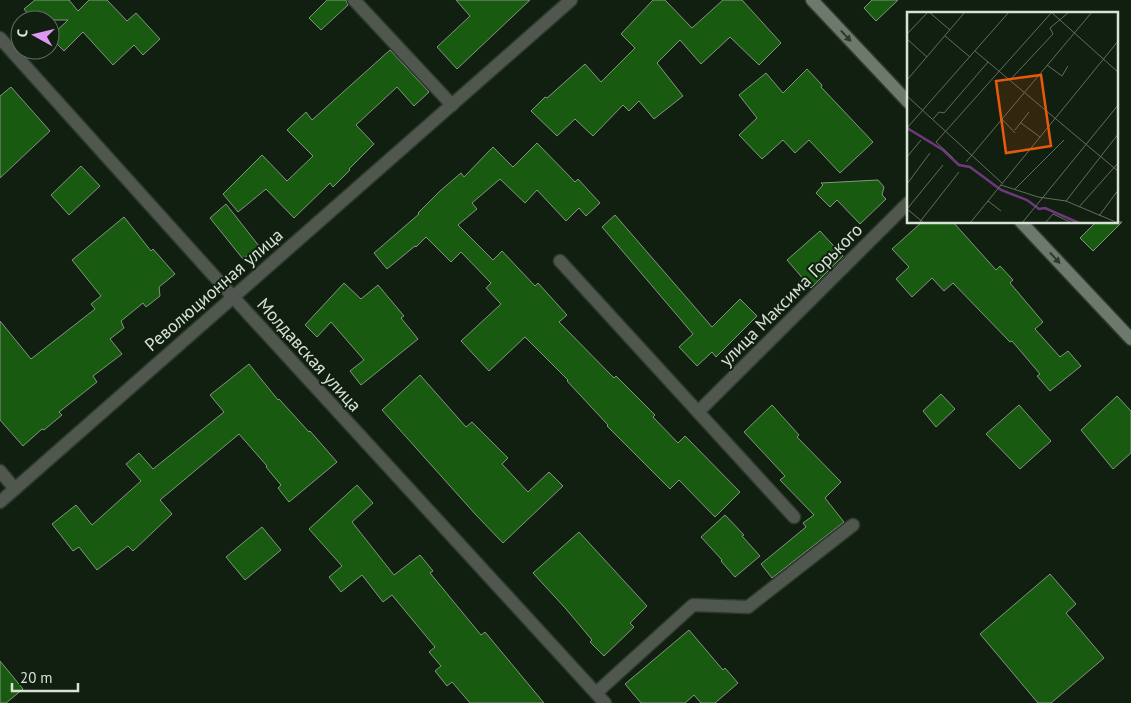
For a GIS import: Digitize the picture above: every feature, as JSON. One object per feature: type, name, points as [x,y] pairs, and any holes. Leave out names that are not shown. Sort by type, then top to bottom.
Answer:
[{"type":"main road","points":[[812,0],[907,101]]},
{"type":"main road","points":[[1023,224],[1131,339]]},
{"type":"street","points":[[354,0],[452,105]]},
{"type":"street","name":"Революционная улица","points":[[0,502],[571,0]]},
{"type":"street","name":"Молдавская улица","points":[[0,38],[233,297],[600,698],[693,605],[748,608],[853,524]]},
{"type":"street","name":"улица Максима Горького","points":[[698,412],[907,204]]},
{"type":"street","points":[[560,261],[794,517]]},
{"type":"street","points":[[0,471],[15,489]]},
{"type":"building","points":[[35,0],[69,0],[78,11],[89,0],[107,0],[127,21],[136,13],[160,39],[143,55],[134,45],[113,65],[83,32],[64,51],[60,47],[60,28],[68,20],[60,20],[60,10],[24,9]]},
{"type":"building","points":[[327,0],[346,0],[348,5],[321,30],[309,18]]},
{"type":"building","points":[[456,0],[530,0],[457,69],[437,47],[470,16]]},
{"type":"building","points":[[653,0],[665,0],[692,28],[723,0],[742,0],[781,43],[759,65],[730,37],[701,64],[680,40],[657,63],[683,96],[654,119],[639,101],[629,111],[623,105],[593,136],[575,119],[557,136],[531,111],[585,64],[601,82],[635,48],[621,34]]},
{"type":"building","points":[[872,0],[898,0],[876,21],[864,8]]},
{"type":"building","points":[[390,50],[429,92],[414,106],[397,87],[356,125],[374,144],[333,187],[330,183],[294,218],[266,189],[238,212],[223,194],[262,155],[287,181],[313,156],[287,130],[306,112],[312,120]]},
{"type":"building","points":[[807,69],[822,85],[821,87],[873,142],[840,173],[809,140],[795,153],[783,140],[762,159],[739,135],[757,118],[739,95],[766,73],[783,93]]},
{"type":"building","points":[[11,87],[50,131],[0,178],[0,96]]},
{"type":"building","points":[[537,143],[575,182],[578,179],[600,203],[586,216],[579,208],[566,221],[537,190],[525,203],[500,179],[472,203],[477,209],[458,225],[493,260],[502,251],[535,286],[538,283],[567,315],[559,322],[614,378],[616,376],[655,415],[653,417],[678,443],[685,436],[740,492],[715,517],[679,480],[670,489],[607,426],[568,380],[525,337],[489,371],[461,341],[501,304],[486,288],[491,283],[461,252],[451,262],[426,237],[387,269],[374,253],[419,214],[440,191],[461,173],[464,177],[493,147],[513,167]]},
{"type":"building","points":[[81,166],[100,186],[69,215],[51,195]]},
{"type":"building","points":[[878,180],[884,187],[882,195],[886,199],[860,224],[837,200],[830,207],[816,193],[823,185],[821,183]]},
{"type":"building","points":[[226,204],[259,246],[243,259],[210,218]]},
{"type":"building","points":[[615,215],[712,327],[740,299],[757,316],[716,357],[712,352],[697,366],[679,347],[693,334],[602,227]]},
{"type":"building","points":[[124,217],[151,251],[153,249],[175,274],[159,287],[160,296],[146,307],[143,303],[121,321],[124,328],[110,339],[122,354],[93,376],[97,382],[59,412],[62,415],[23,446],[0,420],[0,321],[31,359],[95,309],[91,304],[101,296],[72,260]]},
{"type":"building","points":[[1118,222],[1122,222],[1093,251],[1080,238],[1094,224],[1118,224]]},
{"type":"building","points":[[920,224],[955,224],[996,270],[1000,266],[1013,280],[1010,283],[1043,322],[1035,329],[1060,357],[1068,351],[1081,366],[1050,391],[1037,376],[1040,374],[1012,341],[1010,342],[953,283],[944,291],[932,278],[912,297],[896,279],[909,267],[892,249]]},
{"type":"building","points":[[820,231],[843,256],[811,288],[787,260]]},
{"type":"building","points":[[344,283],[361,299],[378,285],[404,316],[401,318],[418,339],[361,385],[350,371],[364,360],[331,322],[317,337],[305,325]]},
{"type":"building","points":[[249,364],[278,400],[310,431],[337,462],[289,502],[278,488],[281,485],[239,434],[160,500],[172,514],[133,551],[128,546],[97,570],[79,547],[73,551],[52,524],[76,505],[92,525],[141,481],[126,464],[139,453],[153,469],[224,412],[210,395]]},
{"type":"building","points":[[420,375],[466,427],[472,422],[508,458],[502,464],[528,492],[549,472],[563,486],[503,543],[382,410]]},
{"type":"building","points":[[941,394],[955,409],[936,427],[923,411]]},
{"type":"building","points":[[1117,396],[1131,411],[1131,453],[1113,469],[1081,430]]},
{"type":"building","points":[[772,405],[799,435],[797,437],[841,482],[825,498],[844,522],[772,578],[761,564],[806,527],[803,523],[814,515],[780,480],[785,476],[744,432]]},
{"type":"building","points":[[1019,405],[1051,441],[1020,469],[986,434]]},
{"type":"building","points":[[357,485],[373,503],[352,522],[394,575],[420,555],[433,571],[430,573],[481,635],[485,632],[544,703],[470,703],[452,682],[447,686],[435,671],[441,666],[429,652],[435,647],[392,595],[383,602],[362,575],[341,592],[329,577],[342,566],[309,529]]},
{"type":"building","points":[[725,515],[760,556],[735,577],[701,537]]},
{"type":"building","points":[[262,527],[281,550],[245,580],[226,557]]},
{"type":"building","points":[[579,532],[647,606],[630,623],[634,627],[604,656],[590,642],[592,640],[566,609],[533,573]]},
{"type":"building","points":[[1050,574],[1076,604],[1066,613],[1104,658],[1051,703],[1038,703],[980,634]]},
{"type":"building","points":[[689,630],[723,670],[725,668],[738,683],[715,703],[701,703],[694,695],[685,703],[641,703],[625,684]]},
{"type":"building","points":[[0,661],[23,689],[6,703],[0,703]]}]
